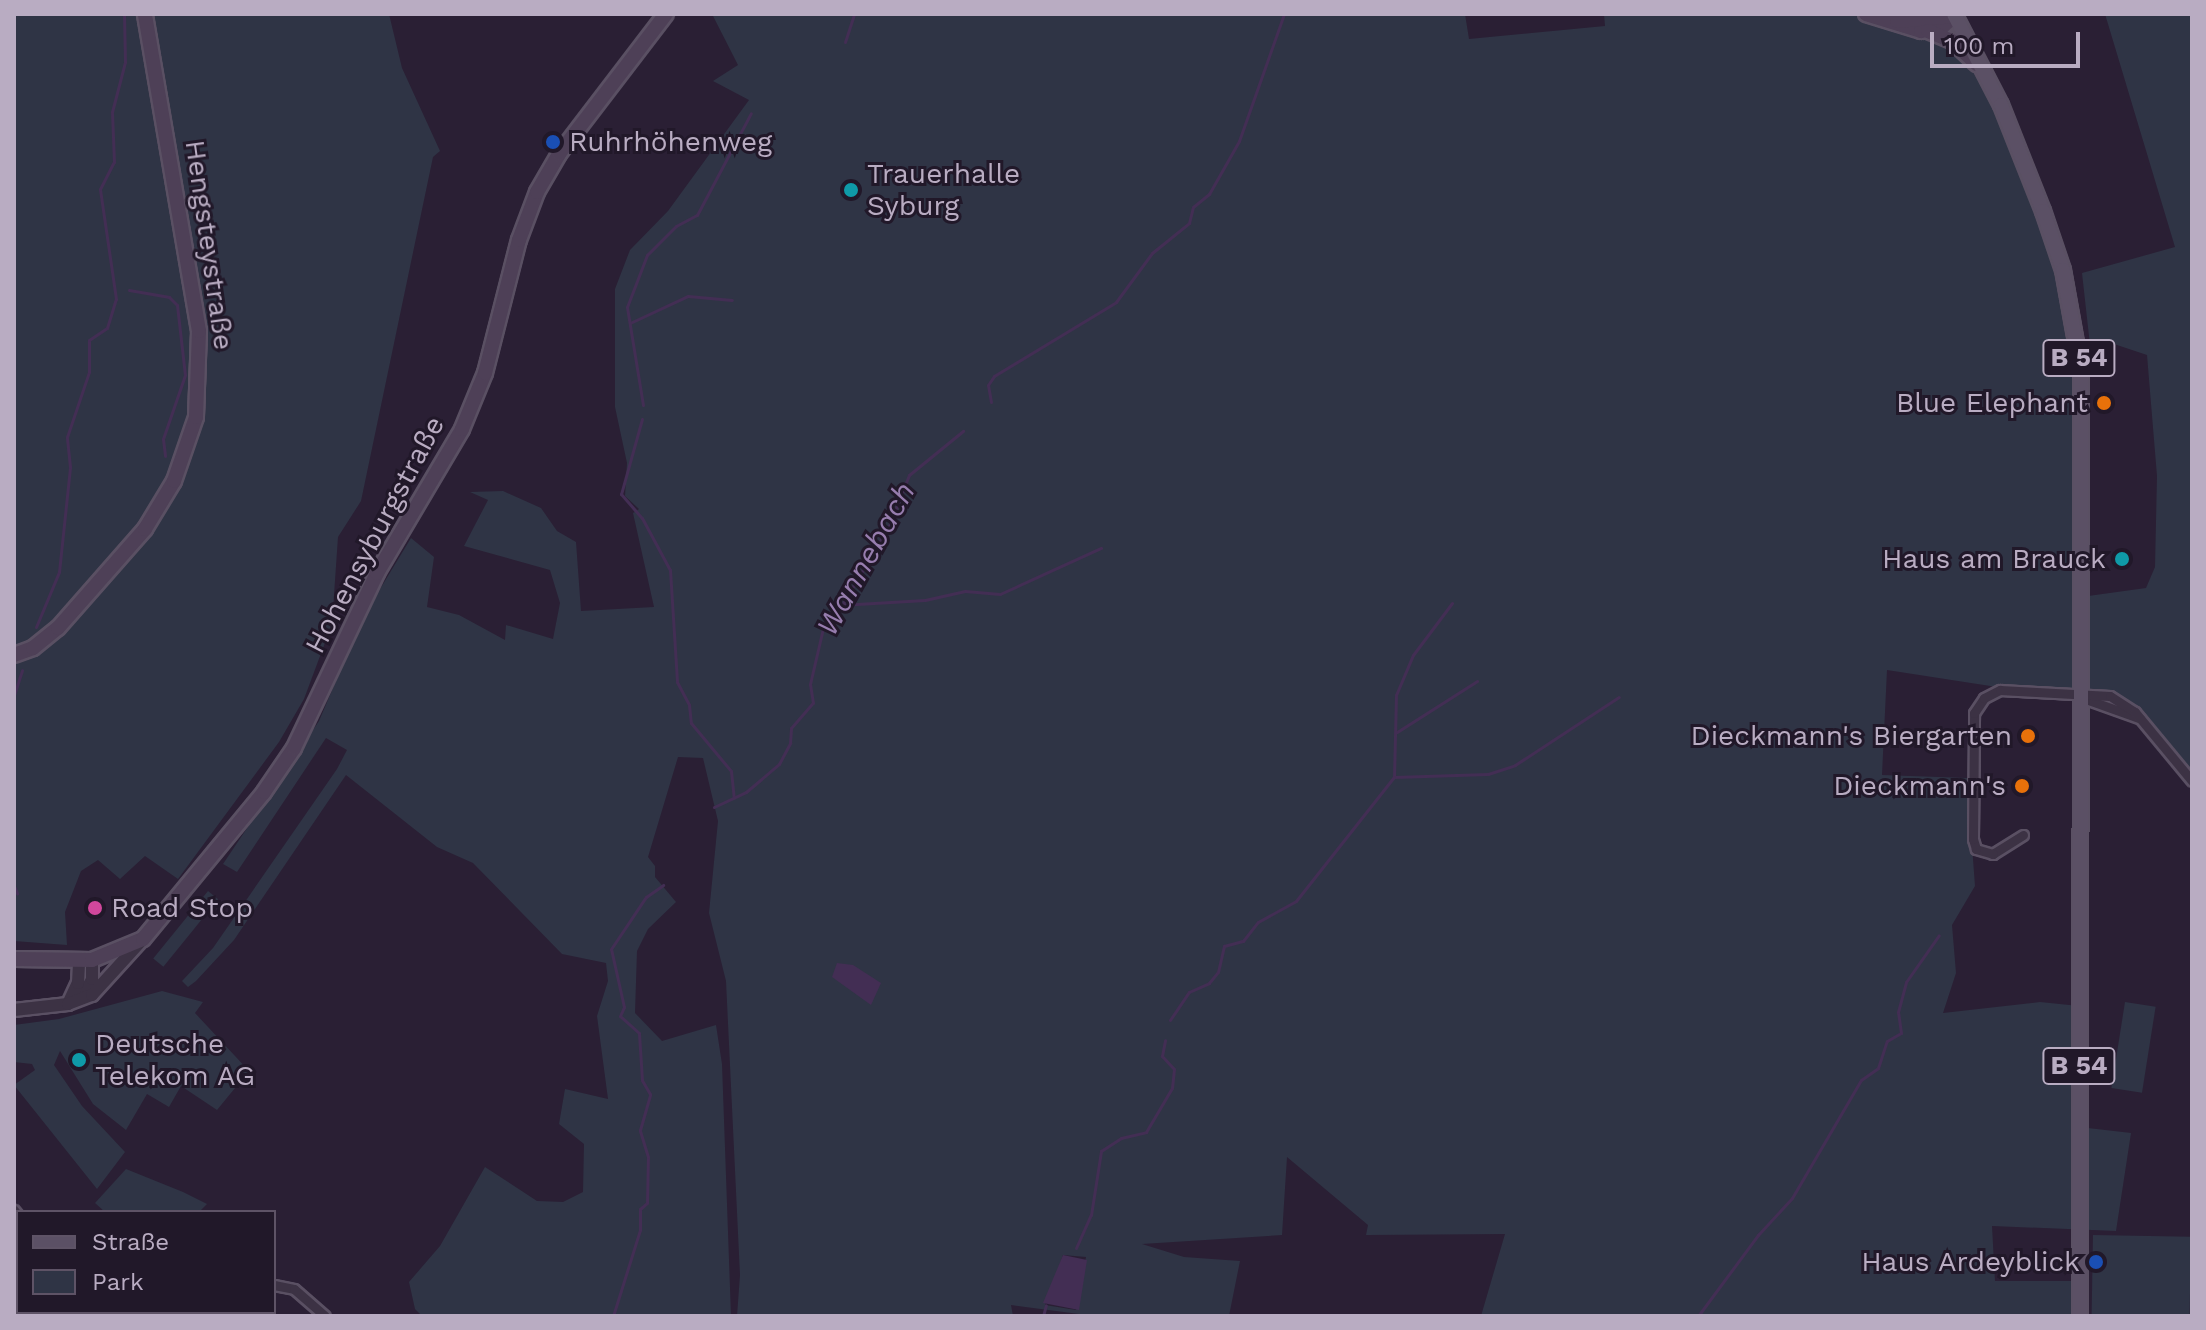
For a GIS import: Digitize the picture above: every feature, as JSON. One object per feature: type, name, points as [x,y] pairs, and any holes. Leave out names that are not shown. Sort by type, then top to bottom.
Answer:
[{"type":"main road","name":"Hengsteystraße","points":[[14,655],[33,648],[58,628],[145,529],[174,481],[196,417],[199,331],[145,14]]},
{"type":"main road","name":"Hohensyburgstraße","points":[[14,959],[85,960],[143,939],[221,848],[294,748],[354,616],[469,415],[537,192],[559,154],[666,14]]},
{"type":"main road","points":[[1866,14],[1928,31],[1955,15]]},
{"type":"main road","points":[[1886,21],[1901,14]]},
{"type":"main road","points":[[1886,21],[1955,15]]},
{"type":"main road","name":"B 54","points":[[1955,15],[1989,78],[2063,270],[2081,370],[2080,1316]]},
{"type":"main road","name":"B 54","points":[[1928,31],[1960,47],[1989,78]]},
{"type":"street","points":[[2023,835],[1993,854],[1976,849],[1976,706],[2000,690],[2080,697],[2110,696],[2139,718],[2192,781]]},
{"type":"street","points":[[14,1010],[74,1002],[102,985],[143,939]]},
{"type":"street","points":[[74,1002],[90,985],[85,960]]},
{"type":"street","points":[[276,1285],[294,1289],[325,1316]]},
{"type":"green space","points":[[14,14],[389,14],[402,68],[440,151],[433,157],[361,501],[338,537],[332,624],[304,699],[279,742],[178,879],[145,856],[120,879],[98,860],[81,871],[65,912],[67,945],[14,941]]},
{"type":"green space","points":[[712,14],[1465,14],[1469,39],[1605,26],[1604,14],[1866,14],[1886,21],[1955,16],[2043,211],[2081,370],[2081,597],[2146,588],[2155,567],[2157,476],[2147,355],[2108,342],[2090,345],[2082,273],[2175,247],[2105,14],[2192,14],[2192,781],[2146,726],[2110,696],[2048,695],[1887,670],[1882,775],[1967,778],[1975,886],[1952,925],[1956,973],[1943,1013],[2040,1002],[2079,1006],[2079,1127],[2131,1133],[2116,1231],[1992,1226],[1995,1281],[2081,1281],[2080,1316],[1481,1316],[1505,1234],[1366,1235],[1368,1225],[1287,1157],[1282,1235],[1142,1244],[1184,1257],[1240,1261],[1229,1316],[1094,1316],[1011,1305],[1013,1316],[737,1316],[740,1275],[726,981],[709,913],[718,821],[703,758],[678,757],[648,857],[655,866],[655,877],[676,902],[648,929],[637,951],[635,1013],[662,1041],[716,1025],[722,1064],[731,1316],[422,1316],[415,1309],[409,1282],[440,1246],[485,1167],[537,1201],[563,1202],[583,1192],[584,1144],[559,1124],[565,1089],[608,1099],[597,1016],[608,981],[606,963],[562,954],[473,863],[437,847],[346,775],[234,940],[196,981],[188,987],[182,981],[213,948],[347,750],[326,738],[237,872],[223,864],[319,721],[363,617],[411,538],[434,557],[427,607],[459,615],[505,640],[506,625],[553,639],[560,603],[550,570],[464,546],[488,500],[470,492],[503,491],[541,508],[557,531],[576,542],[581,611],[654,607],[633,513],[639,509],[625,496],[627,463],[615,407],[615,289],[630,250],[668,211],[749,100],[713,81],[738,65]],"holes":[[[1063,1255],[1086,1257],[1076,1310],[1045,1305]]]},
{"type":"green space","points":[[208,891],[218,899],[163,967],[153,959]]},
{"type":"green space","points":[[162,991],[203,1002],[195,1013],[249,1071],[217,1110],[181,1086],[169,1107],[147,1094],[126,1130],[93,1104],[60,1051],[54,1065],[82,1106],[125,1152],[97,1189],[14,1085],[35,1070],[32,1064],[14,1062],[14,1025],[59,1019]]},
{"type":"green space","points":[[2125,1002],[2156,1007],[2142,1093],[2111,1088]]},
{"type":"green space","points":[[126,1169],[207,1204],[201,1210],[103,1210],[95,1203]]},
{"type":"green space","points":[[2093,1235],[2191,1237],[2190,1316],[2092,1316]]},
{"type":"shaded area","points":[[837,963],[853,965],[881,983],[871,1005],[832,977]]},
{"type":"shaded area","points":[[1063,1255],[1087,1260],[1079,1310],[1043,1303]]},
{"type":"waterway","points":[[36,627],[59,572],[70,467],[67,437],[89,372],[89,340],[107,328],[116,299],[100,189],[114,162],[112,112],[125,62],[124,14]]},
{"type":"waterway","points":[[845,42],[854,14]]},
{"type":"waterway","name":"Wannebach","points":[[991,402],[988,385],[994,376],[1116,302],[1152,253],[1189,223],[1193,207],[1209,194],[1239,141],[1284,14]]},
{"type":"waterway","points":[[643,405],[627,307],[647,255],[676,226],[697,215],[751,113]]},
{"type":"waterway","points":[[129,290],[169,297],[177,305],[185,375],[163,439],[165,456]]},
{"type":"waterway","points":[[630,323],[688,296],[732,300]]},
{"type":"waterway","points":[[642,419],[621,494],[642,518],[670,570],[677,682],[689,705],[691,723],[731,771],[734,798]]},
{"type":"waterway","name":"Wannebach","points":[[714,807],[746,792],[779,764],[790,743],[791,728],[813,703],[810,684],[823,628],[833,620],[889,526],[909,475],[963,431]]},
{"type":"waterway","points":[[840,605],[925,600],[965,591],[1000,594],[1101,548]]},
{"type":"waterway","points":[[1394,777],[1396,695],[1413,655],[1452,603]]},
{"type":"waterway","points":[[14,695],[22,670]]},
{"type":"waterway","points":[[1397,732],[1477,681]]},
{"type":"waterway","points":[[1394,777],[1488,774],[1515,765],[1619,697]]},
{"type":"waterway","points":[[1170,1020],[1189,992],[1209,983],[1218,972],[1224,946],[1243,941],[1258,922],[1296,901],[1394,777]]},
{"type":"waterway","points":[[14,853],[14,861]]},
{"type":"waterway","name":"Wannebach","points":[[613,1316],[640,1230],[640,1209],[647,1203],[648,1157],[640,1130],[650,1094],[642,1080],[639,1033],[620,1016],[624,1007],[611,949],[646,897],[663,885]]},
{"type":"waterway","points":[[14,886],[17,893]]},
{"type":"waterway","points":[[1698,1316],[1758,1235],[1792,1198],[1861,1080],[1878,1068],[1887,1041],[1901,1033],[1898,1012],[1906,982],[1939,935]]},
{"type":"waterway","points":[[1076,1248],[1091,1215],[1101,1151],[1121,1138],[1146,1132],[1172,1088],[1174,1069],[1162,1056],[1165,1040]]},
{"type":"waterway","points":[[1043,1316],[1046,1305]]},
{"type":"place","name":"Ruhrhöhenweg","points":[[553,142]]},
{"type":"place","name":"Trauerhalle Syburg","points":[[851,190]]},
{"type":"place","name":"Blue Elephant","points":[[2104,403]]},
{"type":"place","name":"Haus am Brauck","points":[[2122,559]]},
{"type":"place","name":"Dieckmann's Biergarten","points":[[2028,736]]},
{"type":"place","name":"Dieckmann's","points":[[2022,786]]},
{"type":"place","name":"Road Stop","points":[[95,908]]},
{"type":"place","name":"Deutsche Telekom AG","points":[[79,1060]]},
{"type":"place","name":"Haus Ardeyblick","points":[[2096,1262]]}]
